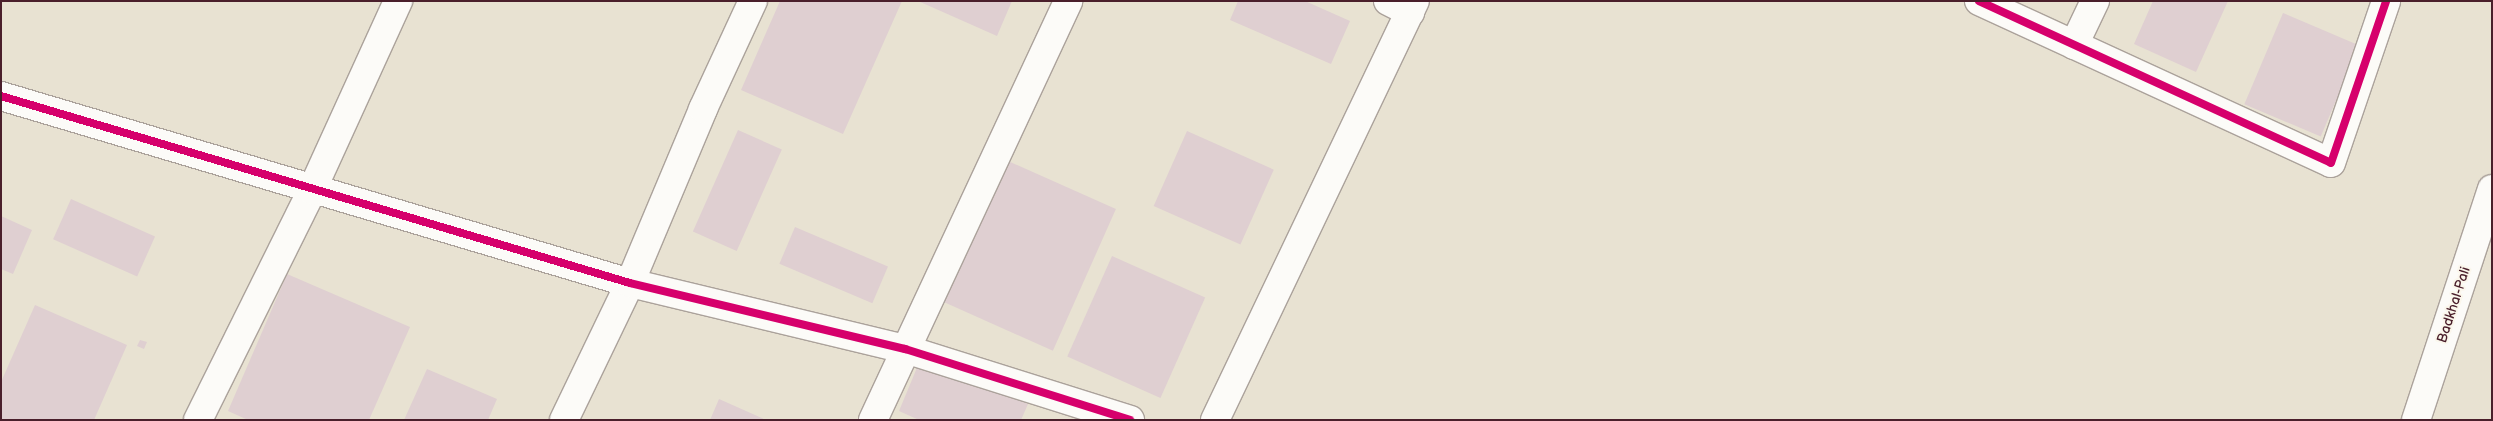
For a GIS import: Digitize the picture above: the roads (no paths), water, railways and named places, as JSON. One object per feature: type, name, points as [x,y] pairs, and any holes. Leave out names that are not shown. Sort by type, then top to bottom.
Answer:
[{"type":"street","points":[[198,420],[312,190],[398,1]]},
{"type":"street","points":[[564,420],[630,283],[703,109],[753,1]]},
{"type":"street","points":[[873,420],[1068,1]]},
{"type":"street","points":[[1979,1],[2331,163],[2386,1]]},
{"type":"street","points":[[2074,45],[2095,1]]},
{"type":"street","points":[[1215,420],[1404,5]]},
{"type":"street","points":[[1,96],[630,283],[905,349],[1130,420]]},
{"type":"street","name":"Badkhal-Pali","points":[[2416,420],[2492,189]]}]
